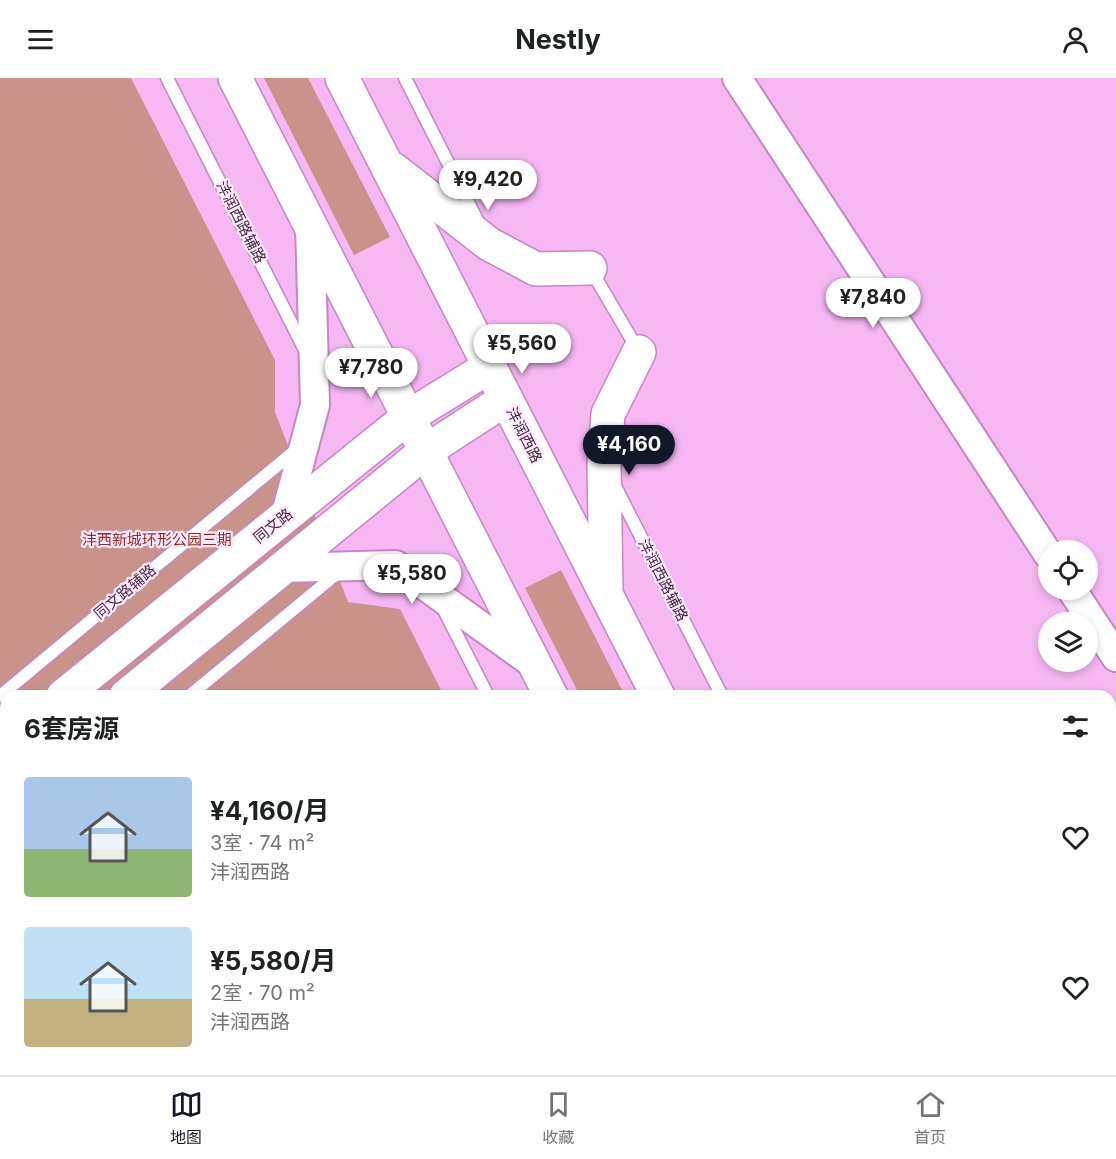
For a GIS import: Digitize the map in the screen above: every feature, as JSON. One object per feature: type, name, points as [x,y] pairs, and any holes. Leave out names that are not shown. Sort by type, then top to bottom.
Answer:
[{"type":"main road","points":[[235,78],[548,690]]},
{"type":"main road","name":"沣润西路","points":[[342,78],[655,690]]},
{"type":"main road","points":[[385,163],[489,244],[536,268],[590,268]]},
{"type":"main road","points":[[606,596],[604,465],[608,414],[639,352]]},
{"type":"main road","name":"同文路","points":[[70,690],[408,417],[489,367]]},
{"type":"main road","points":[[133,690],[426,451],[506,399]]},
{"type":"street","points":[[737,78],[1039,540]]},
{"type":"street","points":[[285,517],[315,405],[310,224]]},
{"type":"street","points":[[283,568],[396,565],[535,665]]},
{"type":"street","points":[[1079,600],[1116,657]]},
{"type":"lane","name":"沣润西路辅路","points":[[167,78],[314,367]]},
{"type":"lane","points":[[405,78],[489,244]]},
{"type":"lane","points":[[590,268],[639,352]]},
{"type":"lane","name":"同文路辅路","points":[[7,690],[305,443]]},
{"type":"lane","name":"沣润西路辅路","points":[[604,465],[719,690]]},
{"type":"lane","points":[[196,690],[347,566]]},
{"type":"lane","points":[[436,594],[485,690]]},
{"type":"green space","name":"沣西新城环形公园三期","points":[[0,78],[131,78],[275,360],[275,412],[348,602],[400,609],[441,690],[0,690]]},
{"type":"green space","points":[[264,78],[308,78],[390,237],[354,255]]},
{"type":"green space","points":[[561,570],[622,690],[577,690],[525,588]]}]
